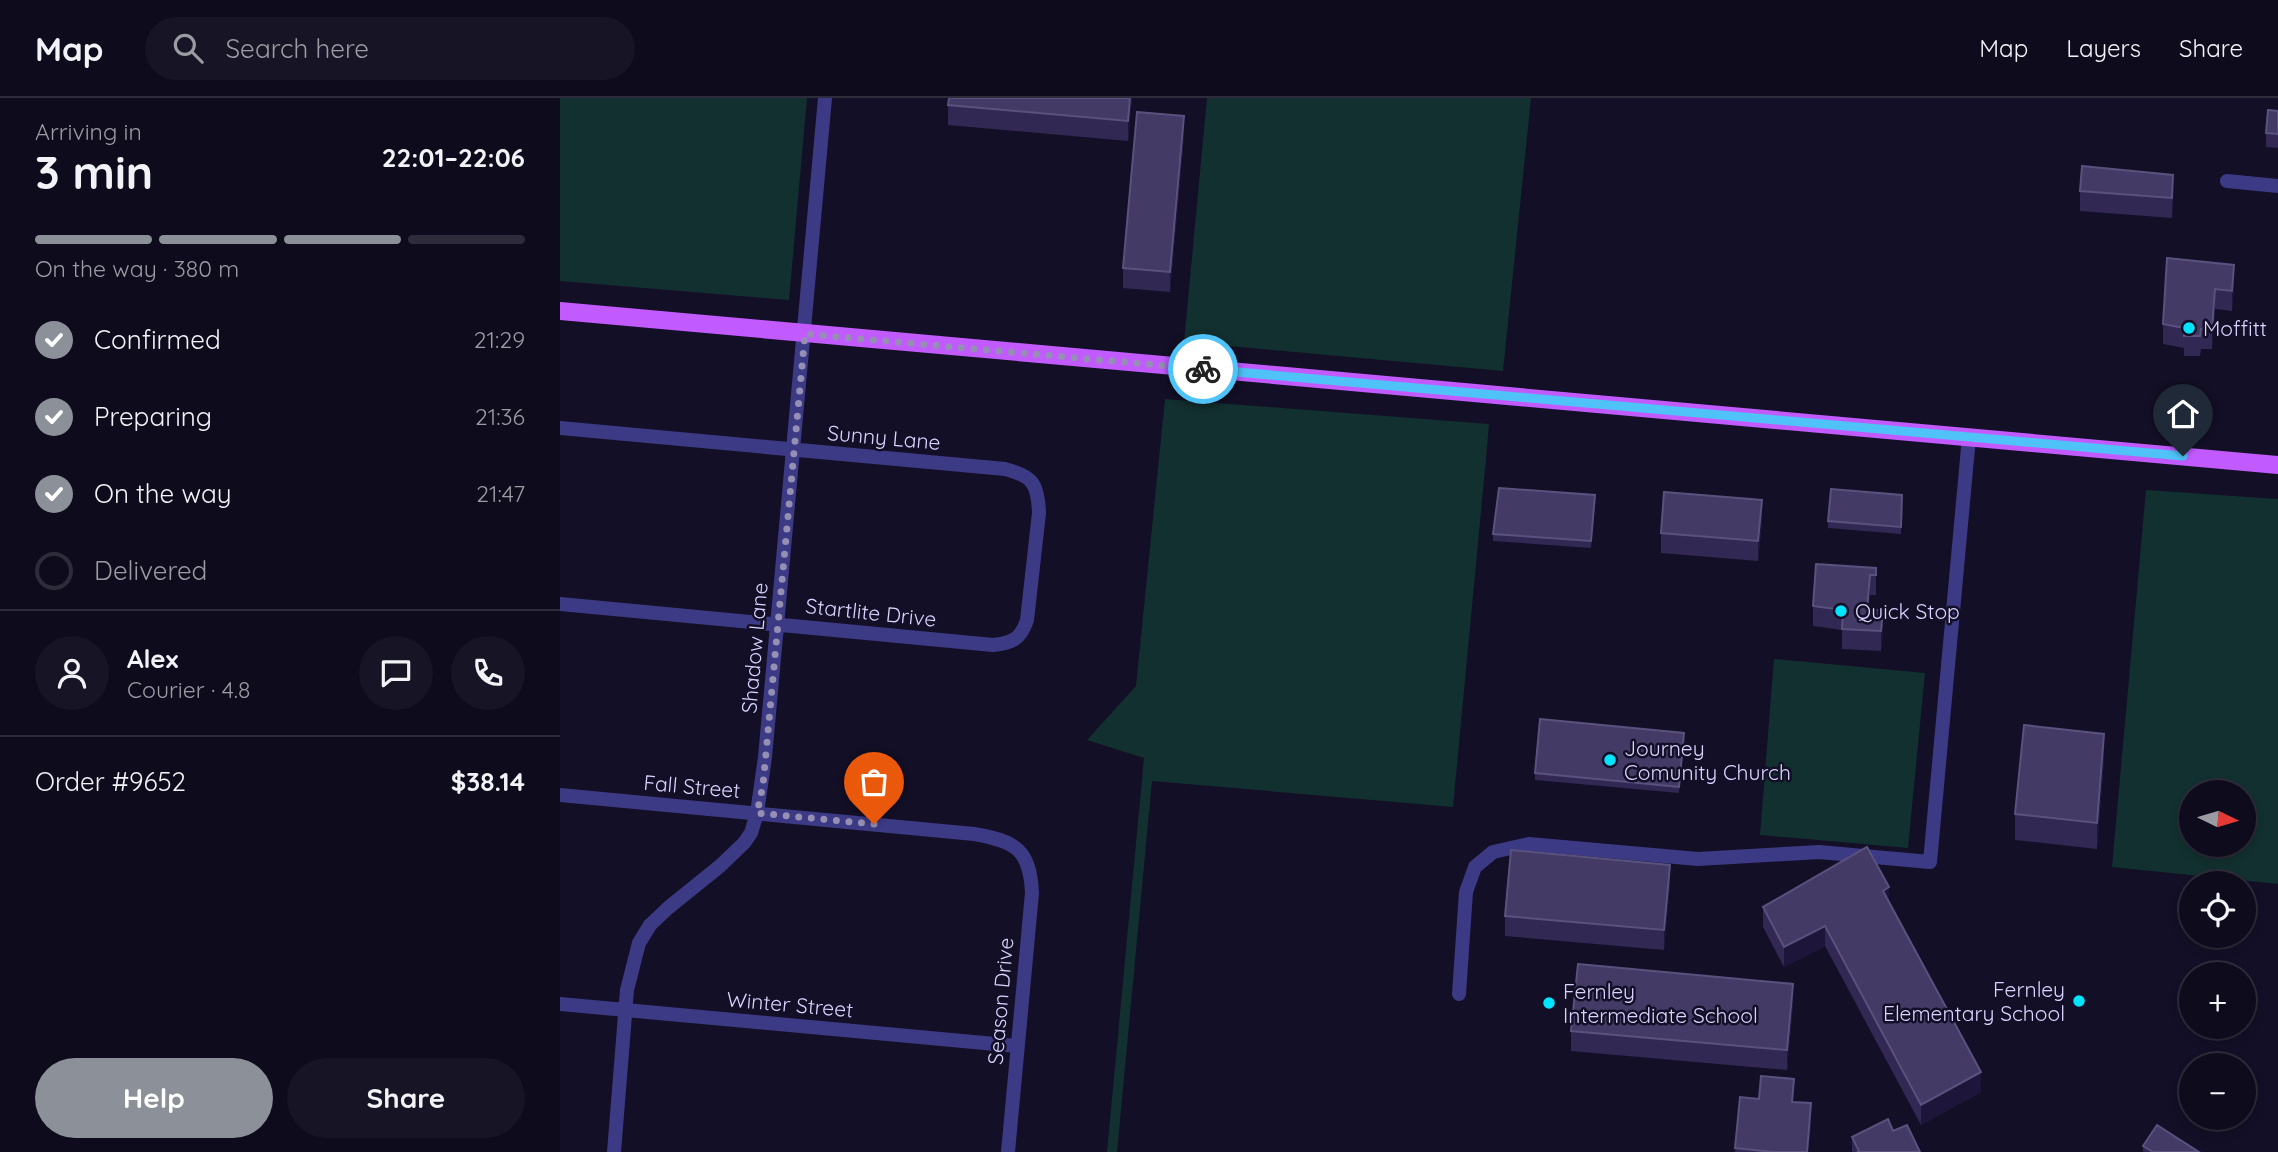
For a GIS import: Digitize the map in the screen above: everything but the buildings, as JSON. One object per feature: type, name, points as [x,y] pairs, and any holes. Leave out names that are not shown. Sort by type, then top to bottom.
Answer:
[{"type":"main road","points":[[560,311],[2278,465]]},
{"type":"street","name":"Shadow Lane","points":[[614,1152],[626,1010],[632,964],[639,943],[668,908],[744,843],[751,834],[757,813],[764,776],[825,98]]},
{"type":"street","points":[[2228,181],[2278,186]]},
{"type":"street","name":"Sunny Lane","points":[[560,428],[1019,472],[1030,479],[1038,495],[1033,566]]},
{"type":"street","points":[[1459,994],[1466,891],[1475,867],[1493,852],[1529,844],[1698,859],[1819,852],[1930,862],[1969,437]]},
{"type":"street","name":"Startlite Drive","points":[[560,604],[993,645],[1017,639],[1024,631],[1033,566]]},
{"type":"street","name":"Fall Street","points":[[560,795],[974,834],[996,838],[1013,845],[1024,855]]},
{"type":"street","name":"Season Drive","points":[[1008,1152],[1032,893],[1031,872],[1024,855]]},
{"type":"street","name":"Winter Street","points":[[560,1004],[1017,1046]]},
{"type":"green space","points":[[560,98],[807,98],[789,300],[560,281]]},
{"type":"green space","points":[[1207,98],[1531,98],[1503,371],[1184,342]]},
{"type":"green space","points":[[1165,399],[1489,424],[1453,807],[1152,781],[1117,1152],[1107,1152],[1144,758],[1087,740],[1136,686]]},
{"type":"green space","points":[[2146,490],[2278,499],[2278,884],[2256,882],[2256,871],[2179,871],[2179,874],[2112,867]]},
{"type":"green space","points":[[1774,659],[1925,673],[1908,848],[1760,835]]},
{"type":"way so far","points":[[874,824],[757,813],[763,785],[805,334],[1203,369]]},
{"type":"place","name":"Moffitt","points":[[2189,328]]},
{"type":"place","name":"Quick Stop","points":[[1841,611]]},
{"type":"place","name":"Journey Comunity Church","points":[[1610,760]]},
{"type":"place","name":"Fernley Elementary School","points":[[2079,1001]]},
{"type":"place","name":"Fernley Intermediate School","points":[[1549,1003]]},
{"type":"route","points":[[1203,369],[2183,456]]}]
